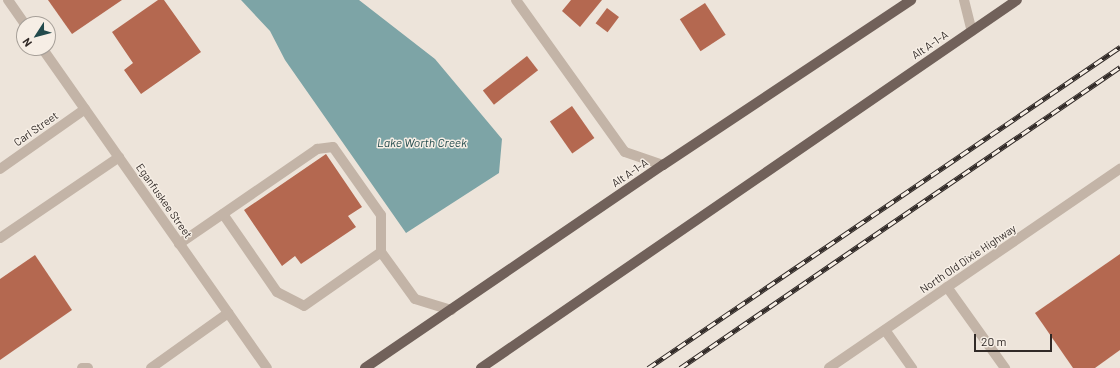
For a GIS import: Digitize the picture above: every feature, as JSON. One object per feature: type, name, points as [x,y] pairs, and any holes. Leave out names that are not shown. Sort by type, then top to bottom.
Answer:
[{"type":"main road","name":"Alt A-1-A","points":[[365,368],[663,165],[911,0]]},
{"type":"main road","name":"Alt A-1-A","points":[[481,368],[1017,0]]},
{"type":"street","points":[[8,0],[19,16]]},
{"type":"street","points":[[516,0],[625,152],[663,165]]},
{"type":"street","points":[[964,0],[972,31]]},
{"type":"street","name":"Eganfuskee Street","points":[[48,56],[267,368]]},
{"type":"street","name":"Carl Street","points":[[0,169],[85,109]]},
{"type":"street","points":[[179,244],[317,149],[333,147],[381,215],[381,252],[415,299],[451,310]]},
{"type":"street","points":[[0,238],[119,157]]},
{"type":"street","name":"North Old Dixie Highway","points":[[829,368],[1120,169]]},
{"type":"street","points":[[224,214],[277,292],[304,306],[381,252]]},
{"type":"street","points":[[947,287],[1005,368]]},
{"type":"street","points":[[151,368],[228,313]]},
{"type":"street","points":[[885,330],[912,368]]},
{"type":"street","points":[[82,368],[88,368]]},
{"type":"water","name":"Lake Worth Creek","points":[[241,0],[359,0],[435,59],[502,139],[499,173],[406,233],[285,60],[270,31]]},
{"type":"building","points":[[48,0],[122,0],[72,34]]},
{"type":"building","points":[[158,0],[164,0],[201,52],[141,94],[124,70],[133,63],[112,32]]},
{"type":"building","points":[[571,0],[602,0],[580,27],[562,11]]},
{"type":"building","points":[[705,3],[726,35],[701,51],[680,19]]},
{"type":"building","points":[[607,8],[619,17],[608,32],[596,23]]},
{"type":"building","points":[[527,56],[538,70],[494,105],[483,90]]},
{"type":"building","points":[[572,106],[594,138],[572,153],[550,121]]},
{"type":"building","points":[[326,154],[362,207],[348,216],[356,227],[301,264],[295,256],[282,266],[244,210]]},
{"type":"building","points":[[1120,254],[1120,350],[1095,368],[1073,368],[1035,313]]},
{"type":"building","points":[[35,255],[72,310],[0,360],[0,279]]},
{"type":"railway","points":[[648,368],[1120,47]]},
{"type":"railway","points":[[680,368],[1120,67]]}]
